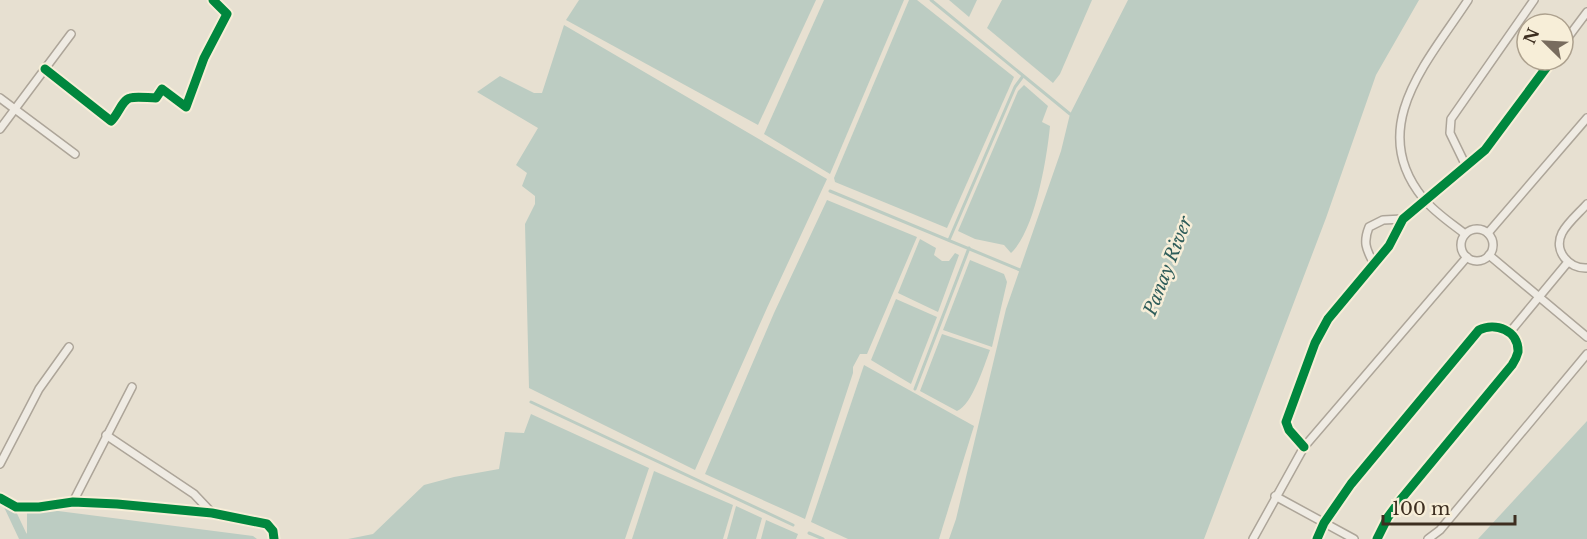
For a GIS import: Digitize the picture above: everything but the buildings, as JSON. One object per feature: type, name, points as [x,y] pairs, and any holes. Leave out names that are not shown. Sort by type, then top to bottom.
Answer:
[{"type":"street","points":[[45,69],[111,120],[117,116],[126,100],[156,98],[162,89],[186,107],[204,58],[227,14],[213,0]]},
{"type":"street","points":[[1465,234],[1425,200],[1407,173],[1401,152],[1399,131],[1402,113],[1413,84],[1468,0]]},
{"type":"street","points":[[1466,166],[1450,133],[1450,119],[1534,0]]},
{"type":"street","points":[[1575,28],[1587,12]]},
{"type":"street","points":[[0,129],[71,34]]},
{"type":"street","points":[[1304,447],[1289,430],[1286,422],[1315,343],[1328,319],[1373,262],[1389,246],[1403,219],[1485,150],[1543,72]]},
{"type":"street","points":[[0,98],[75,154]]},
{"type":"street","points":[[1488,233],[1587,118]]},
{"type":"street","points":[[1587,204],[1562,232],[1559,241],[1560,250],[1568,262],[1573,266],[1587,268]]},
{"type":"street","points":[[1373,262],[1365,246],[1369,227],[1383,220],[1403,219]]},
{"type":"street","points":[[1474,229],[1488,233],[1493,246],[1489,255],[1476,261],[1467,257],[1461,249],[1465,234],[1474,229]]},
{"type":"street","points":[[1489,255],[1587,337]]},
{"type":"street","points":[[1253,539],[1304,447],[1467,257]]},
{"type":"street","points":[[1510,332],[1568,262]]},
{"type":"street","points":[[1317,539],[1324,523],[1351,484],[1479,330],[1487,326],[1495,326],[1510,332],[1518,353],[1512,365],[1402,498],[1388,517],[1377,539]]},
{"type":"street","points":[[0,464],[39,389],[69,347]]},
{"type":"street","points":[[1428,539],[1440,530],[1587,354]]},
{"type":"street","points":[[73,502],[132,387]]},
{"type":"street","points":[[106,435],[194,494],[212,513]]},
{"type":"street","points":[[1275,496],[1354,539]]},
{"type":"street","points":[[0,498],[16,507],[39,507],[73,502],[212,513],[267,524],[273,531],[274,539]]},
{"type":"water","points":[[579,0],[816,0],[758,125],[566,20]]},
{"type":"water","points":[[824,0],[904,0],[830,174],[764,134]]},
{"type":"water","points":[[909,0],[917,0],[1014,77],[947,228],[835,182],[834,178]]},
{"type":"water","points":[[949,0],[977,0],[969,17]]},
{"type":"water","points":[[1002,0],[1092,0],[1060,74],[1053,83],[987,28]]},
{"type":"water","name":"Panay River","points":[[1128,0],[1419,0],[1376,75],[1326,218],[1204,539],[949,539],[956,519],[1006,309],[1061,151],[1070,114]]},
{"type":"water","points":[[564,25],[827,179],[695,470],[529,388],[525,224],[535,204],[535,196],[522,186],[527,173],[516,165],[538,128],[477,92],[500,76],[534,93],[542,93]]},
{"type":"water","points":[[1024,85],[1048,106],[1042,122],[1050,126],[1043,174],[1033,212],[1019,243],[1011,253],[1004,245],[975,239],[958,231],[1018,91]]},
{"type":"water","points":[[827,200],[917,237],[867,354],[860,354],[853,367],[853,373],[805,519],[705,474],[774,313]]},
{"type":"water","points":[[920,239],[936,248],[934,255],[942,261],[949,261],[955,253],[959,255],[938,312],[898,293]]},
{"type":"water","points":[[970,260],[1004,274],[1007,282],[992,347],[943,330]]},
{"type":"water","points":[[896,299],[937,317],[911,384],[871,360]]},
{"type":"water","points":[[942,334],[990,350],[968,401],[957,411],[920,391]]},
{"type":"water","points":[[864,365],[974,426],[939,539],[848,539],[811,522]]},
{"type":"water","points":[[531,414],[649,468],[625,539],[348,539],[373,534],[424,485],[499,469],[505,432],[524,433]]},
{"type":"water","points":[[1587,421],[1587,539],[1478,539]]},
{"type":"water","points":[[654,471],[733,505],[723,539],[632,539]]},
{"type":"water","points":[[736,506],[762,518],[756,539],[727,539]]},
{"type":"water","points":[[27,507],[253,536],[257,539],[21,539],[27,533]]},
{"type":"water","points":[[766,520],[798,534],[796,539],[761,539]]},
{"type":"waterway","points":[[931,0],[1070,114]]},
{"type":"waterway","points":[[949,240],[1015,87],[1023,76]]},
{"type":"waterway","points":[[830,191],[1020,270]]},
{"type":"waterway","points":[[915,389],[969,248]]},
{"type":"waterway","points":[[531,402],[793,525]]},
{"type":"waterway","points":[[8,505],[24,539]]},
{"type":"waterway","points":[[809,533],[823,539]]},
{"type":"cycle path","points":[[45,69],[111,121],[127,99],[156,98],[162,89],[186,107],[204,58],[227,14],[213,0]]},
{"type":"cycle path","points":[[1304,447],[1289,430],[1286,422],[1315,343],[1328,319],[1389,246],[1403,219],[1485,150],[1543,72]]},
{"type":"cycle path","points":[[1317,539],[1324,523],[1351,484],[1479,330],[1492,327],[1510,333],[1515,338],[1518,352],[1513,364],[1402,498],[1388,517],[1377,539]]},
{"type":"cycle path","points":[[0,498],[16,507],[39,507],[73,502],[212,513],[267,524],[273,531],[274,539]]}]
